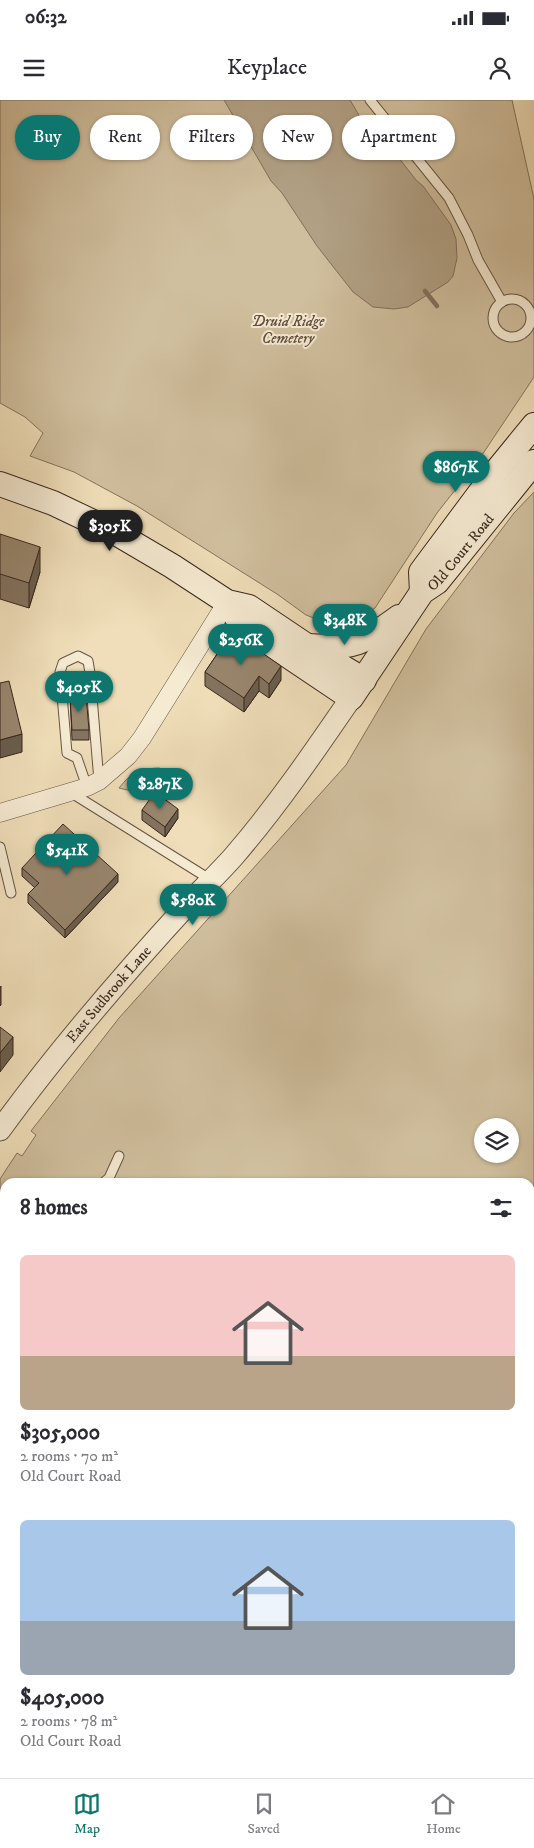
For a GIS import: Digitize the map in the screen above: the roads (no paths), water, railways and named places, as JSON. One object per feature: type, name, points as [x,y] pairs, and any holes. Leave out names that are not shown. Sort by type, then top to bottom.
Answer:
[{"type":"main road","name":"Old Court Road","points":[[416,600],[421,572],[528,431],[534,416]]},
{"type":"main road","name":"Old Court Road","points":[[358,689],[416,600],[437,582],[525,478],[534,462]]},
{"type":"main road","points":[[0,484],[53,503],[116,533],[172,566],[227,602],[249,608],[307,646],[358,689]]},
{"type":"main road","points":[[307,646],[333,647],[357,643],[371,637],[416,600]]},
{"type":"main road","points":[[227,602],[241,624],[358,689]]},
{"type":"street","points":[[0,813],[93,784],[128,756],[142,738],[227,602]]},
{"type":"street","name":"East Sudbrook Lane","points":[[2,1124],[87,1018],[233,857],[287,792],[358,689]]},
{"type":"lane","points":[[370,100],[449,198],[468,235],[478,260],[502,302]]},
{"type":"lane","points":[[510,299],[518,300],[526,305],[530,312],[531,320],[528,329],[522,335],[514,338],[506,337],[498,332],[494,325],[493,316],[496,308],[502,302],[510,299]]},
{"type":"lane","points":[[78,656],[88,661],[90,673],[93,784],[77,758],[67,753],[60,672],[63,663],[78,656]]},
{"type":"lane","points":[[70,792],[211,880]]},
{"type":"lane","points":[[0,847],[11,893]]},
{"type":"lane","points":[[109,1178],[119,1156]]},
{"type":"waterway","points":[[425,291],[437,306]]},
{"type":"park label","name":"Druid Ridge Cemetery","points":[[288,330]]}]
